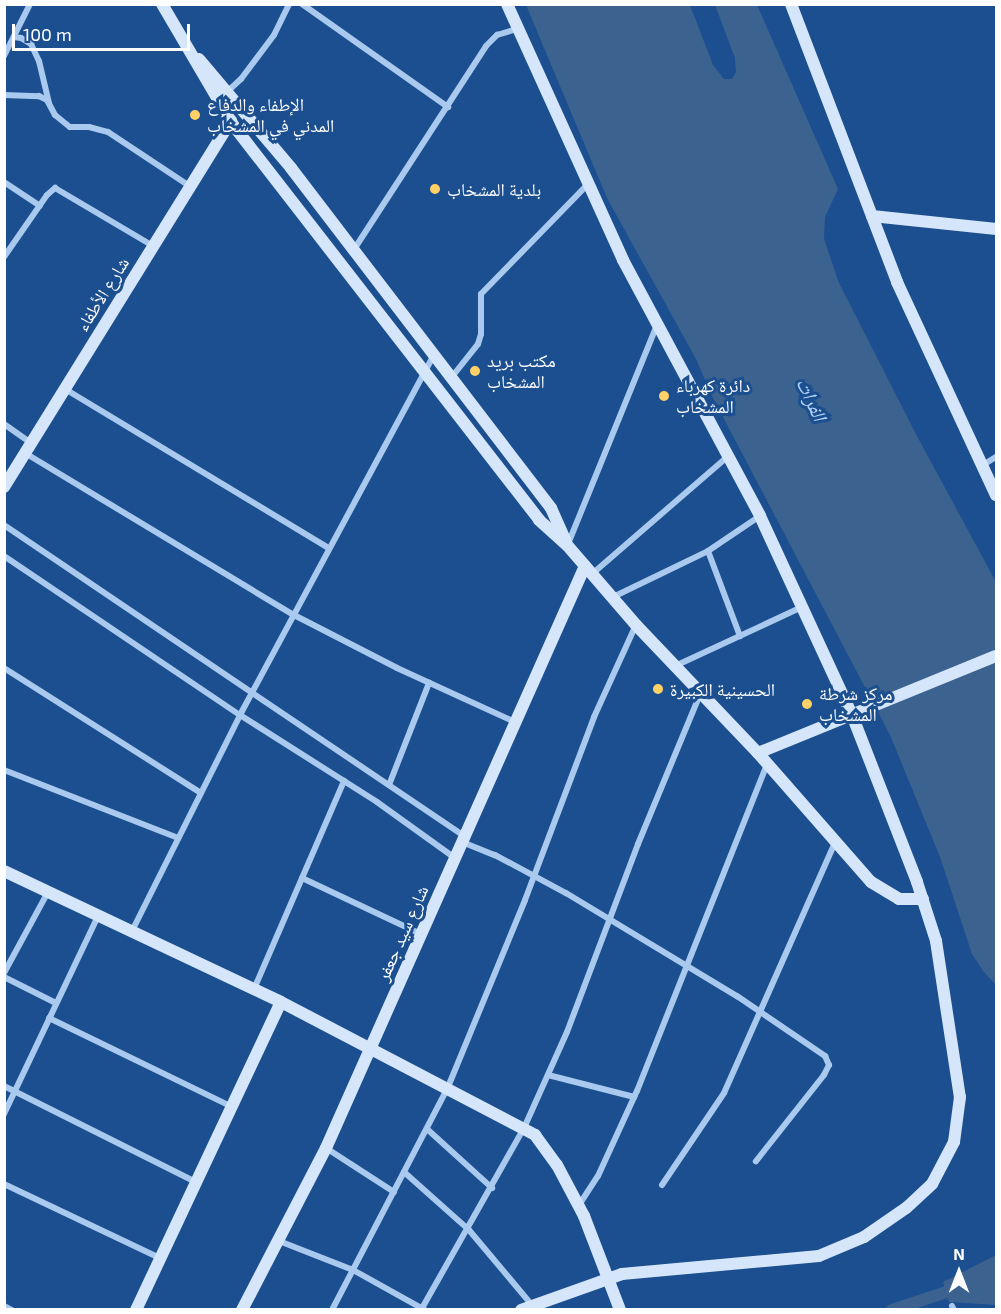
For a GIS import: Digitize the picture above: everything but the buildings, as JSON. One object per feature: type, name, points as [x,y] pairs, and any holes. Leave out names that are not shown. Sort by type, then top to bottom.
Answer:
[{"type":"street","points":[[4,56],[30,4]]},
{"type":"street","points":[[162,4],[231,121],[539,520],[567,545],[636,625],[758,753],[871,882],[886,894],[899,899],[923,899]]},
{"type":"street","points":[[228,91],[241,79],[274,35],[290,4]]},
{"type":"street","points":[[303,4],[448,106]]},
{"type":"street","points":[[404,1172],[469,1230],[527,1307],[622,1274],[819,1256],[864,1237],[906,1208],[932,1184],[954,1142],[960,1097],[936,941],[923,899],[852,715],[760,516],[623,260],[507,4]]},
{"type":"street","points":[[791,4],[897,282],[996,495]]},
{"type":"street","points":[[353,251],[491,40],[517,29]]},
{"type":"street","points":[[14,37],[31,44],[39,62],[49,104],[55,115],[70,127],[89,127],[108,132],[191,187]]},
{"type":"street","points":[[190,49],[228,91],[550,508],[567,545]]},
{"type":"street","points":[[4,95],[39,96],[49,104]]},
{"type":"street","name":"شارع الأطفاء","points":[[4,487],[231,121]]},
{"type":"street","points":[[4,182],[40,206]]},
{"type":"street","points":[[451,379],[478,344],[481,334],[481,294],[588,183]]},
{"type":"street","points":[[4,257],[52,190],[60,189],[154,247]]},
{"type":"street","points":[[872,216],[996,229]]},
{"type":"street","points":[[567,545],[658,325]]},
{"type":"street","points":[[132,932],[240,715],[433,356]]},
{"type":"street","points":[[65,388],[329,548]]},
{"type":"street","points":[[4,424],[28,448],[294,615],[429,683],[515,722]]},
{"type":"street","points":[[589,570],[728,456]]},
{"type":"street","points":[[982,465],[996,458]]},
{"type":"street","points":[[612,597],[708,551],[760,516]]},
{"type":"street","points":[[4,525],[389,785],[463,839],[534,876],[762,1012],[825,1056],[829,1065],[756,1161]]},
{"type":"street","points":[[708,551],[740,636]]},
{"type":"street","points":[[4,556],[240,715],[344,781],[455,858]]},
{"type":"street","name":"شارع سيد جعفر","points":[[242,1310],[326,1148],[515,722],[589,570]]},
{"type":"street","points":[[675,666],[802,607]]},
{"type":"street","points":[[332,1310],[448,1087],[534,876],[594,717],[636,625]]},
{"type":"street","points":[[758,753],[996,656]]},
{"type":"street","points":[[4,678],[6,670],[201,793]]},
{"type":"street","points":[[389,785],[429,683]]},
{"type":"street","points":[[279,1241],[353,1270],[422,1309],[492,1188],[524,1128],[548,1075],[700,694]]},
{"type":"street","points":[[579,1205],[598,1176],[634,1097],[768,764]]},
{"type":"street","points":[[4,770],[178,838]]},
{"type":"street","points":[[254,989],[344,781]]},
{"type":"street","points":[[662,1185],[724,1093],[762,1012],[835,841]]},
{"type":"street","points":[[4,871],[281,1002],[448,1087],[535,1135],[557,1165],[579,1205],[610,1278],[620,1310]]},
{"type":"street","points":[[302,878],[422,934]]},
{"type":"street","points":[[48,892],[4,975],[56,1003]]},
{"type":"street","points":[[4,1114],[98,916]]},
{"type":"street","points":[[136,1310],[281,1002]]},
{"type":"street","points":[[49,1018],[232,1107]]},
{"type":"street","points":[[548,1075],[634,1097]]},
{"type":"street","points":[[4,1086],[196,1182]]},
{"type":"street","points":[[427,1129],[492,1188]]},
{"type":"street","points":[[326,1148],[394,1192]]},
{"type":"street","points":[[4,1184],[160,1258]]},
{"type":"street","points":[[4,1306],[12,1310]]},
{"type":"water","name":"الفرات","points":[[526,5],[690,5],[713,65],[724,79],[732,79],[736,72],[735,58],[715,5],[757,5],[838,189],[825,217],[824,239],[839,283],[918,438],[996,582],[996,985],[972,954],[940,857],[890,735],[712,396],[696,359],[607,198]]},
{"type":"water","points":[[996,1255],[996,1305],[949,1302],[943,1282]]},
{"type":"waterway","points":[[892,1310],[959,1288]]},
{"type":"place","name":"الإطفاء والدفاع المدني في المشخاب","points":[[195,115]]},
{"type":"place","name":"بلدية المشخاب","points":[[435,189]]},
{"type":"place","name":"مكتب بريد المشخاب","points":[[475,371]]},
{"type":"place","name":"دائرة كهرباء المشخاب","points":[[664,396]]},
{"type":"place","name":"الحسينية الكبيرة","points":[[658,689]]},
{"type":"place","name":"مركز شرطة المشخاب","points":[[807,704]]}]
